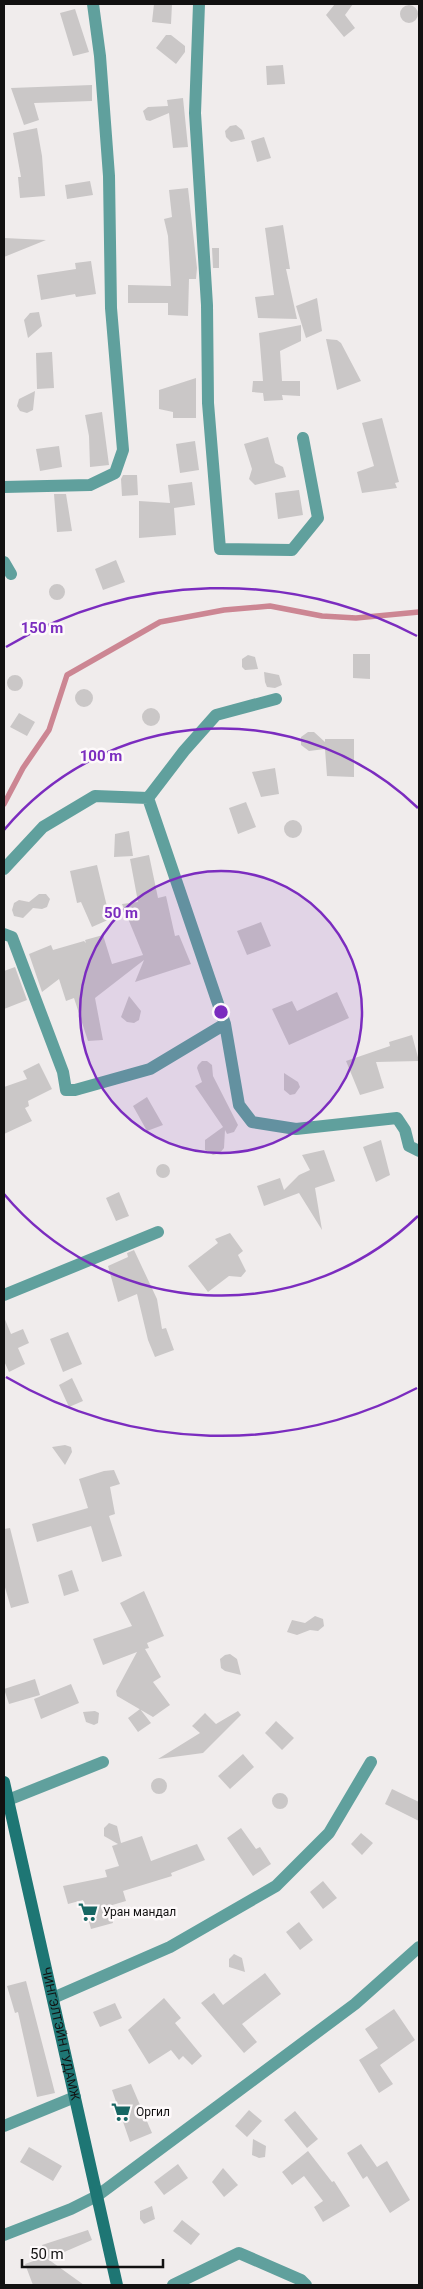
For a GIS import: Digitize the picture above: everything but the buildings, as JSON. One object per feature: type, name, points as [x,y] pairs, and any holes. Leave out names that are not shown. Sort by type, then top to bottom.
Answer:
[{"type":"main road","name":"ЧИНГЭЛТЭЙН ГУДАМЖ","points":[[4,1782],[117,2285]]},
{"type":"street","points":[[4,487],[90,485],[115,473],[123,450],[111,308],[109,176],[100,56],[93,4]]},
{"type":"street","points":[[199,4],[195,113],[207,305],[208,403],[220,549],[292,550],[318,518],[303,438]]},
{"type":"street","points":[[4,562],[11,574]]},
{"type":"street","points":[[148,798],[184,751],[216,715],[276,699]]},
{"type":"street","points":[[4,869],[42,827],[96,796],[148,798]]},
{"type":"street","points":[[148,798],[225,1024],[239,1105],[252,1122],[296,1129],[397,1118],[405,1130],[409,1146],[419,1151]]},
{"type":"street","points":[[4,934],[12,937],[63,1072],[66,1090],[75,1090],[150,1069],[225,1024]]},
{"type":"street","points":[[4,1295],[158,1232]]},
{"type":"street","points":[[8,1800],[104,1762]]},
{"type":"street","points":[[53,1998],[170,1947],[276,1886],[329,1833],[371,1762]]},
{"type":"street","points":[[4,2235],[71,2209],[97,2196],[355,2004],[419,1947]]},
{"type":"street","points":[[4,2126],[75,2097]]},
{"type":"street","points":[[4,2115],[26,2118]]},
{"type":"street","points":[[173,2285],[238,2253],[302,2280],[306,2285]]},
{"type":"waterway","points":[[4,804],[23,768],[49,730],[67,675],[160,622],[224,610],[270,606],[322,616],[356,618],[419,612]]},
{"type":"place","name":"Уран мандал","points":[[88,1912]]},
{"type":"place","name":"Оргил","points":[[121,2112]]}]
